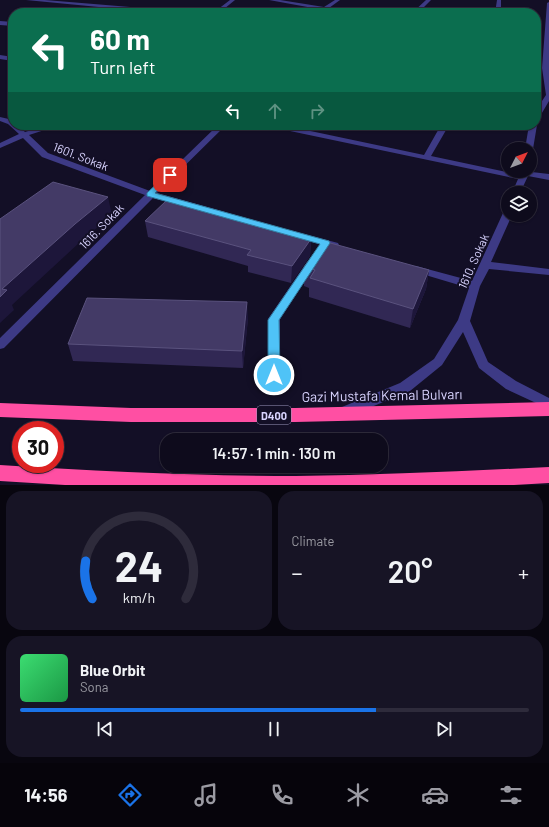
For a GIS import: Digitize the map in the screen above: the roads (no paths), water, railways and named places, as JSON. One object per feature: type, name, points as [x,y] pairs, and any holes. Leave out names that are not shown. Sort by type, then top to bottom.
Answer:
[{"type":"highway","name":"Gazi Mustafa Kemal Bulvarı","points":[[0,410],[131,415],[340,414],[549,409]]},
{"type":"highway","points":[[0,473],[136,482],[295,484],[523,481],[549,475]]},
{"type":"street","points":[[28,0],[121,8]]},
{"type":"street","points":[[223,8],[233,0]]},
{"type":"street","points":[[271,0],[322,8],[338,0]]},
{"type":"street","points":[[420,8],[429,0]]},
{"type":"street","points":[[541,108],[549,95],[544,86],[547,68],[549,2]]},
{"type":"street","name":"1601. Sokak","points":[[18,130],[45,155],[150,194],[234,217]]},
{"type":"street","points":[[0,146],[22,135],[39,130]]},
{"type":"street","name":"1616. Sokak","points":[[0,345],[98,249],[150,194],[217,130]]},
{"type":"street","points":[[310,130],[426,157],[501,170]]},
{"type":"street","points":[[426,157],[442,130]]},
{"type":"street","points":[[530,142],[532,130]]},
{"type":"street","points":[[537,176],[549,177]]},
{"type":"street","name":"1610. Sokak","points":[[340,414],[405,387],[438,362],[464,321],[474,286],[485,266],[504,222]]},
{"type":"street","points":[[280,230],[341,247]]},
{"type":"street","points":[[274,375],[274,320],[326,243]]},
{"type":"street","points":[[408,266],[474,286]]},
{"type":"street","points":[[485,266],[549,272]]},
{"type":"street","points":[[464,321],[483,365],[511,385],[549,404]]}]
